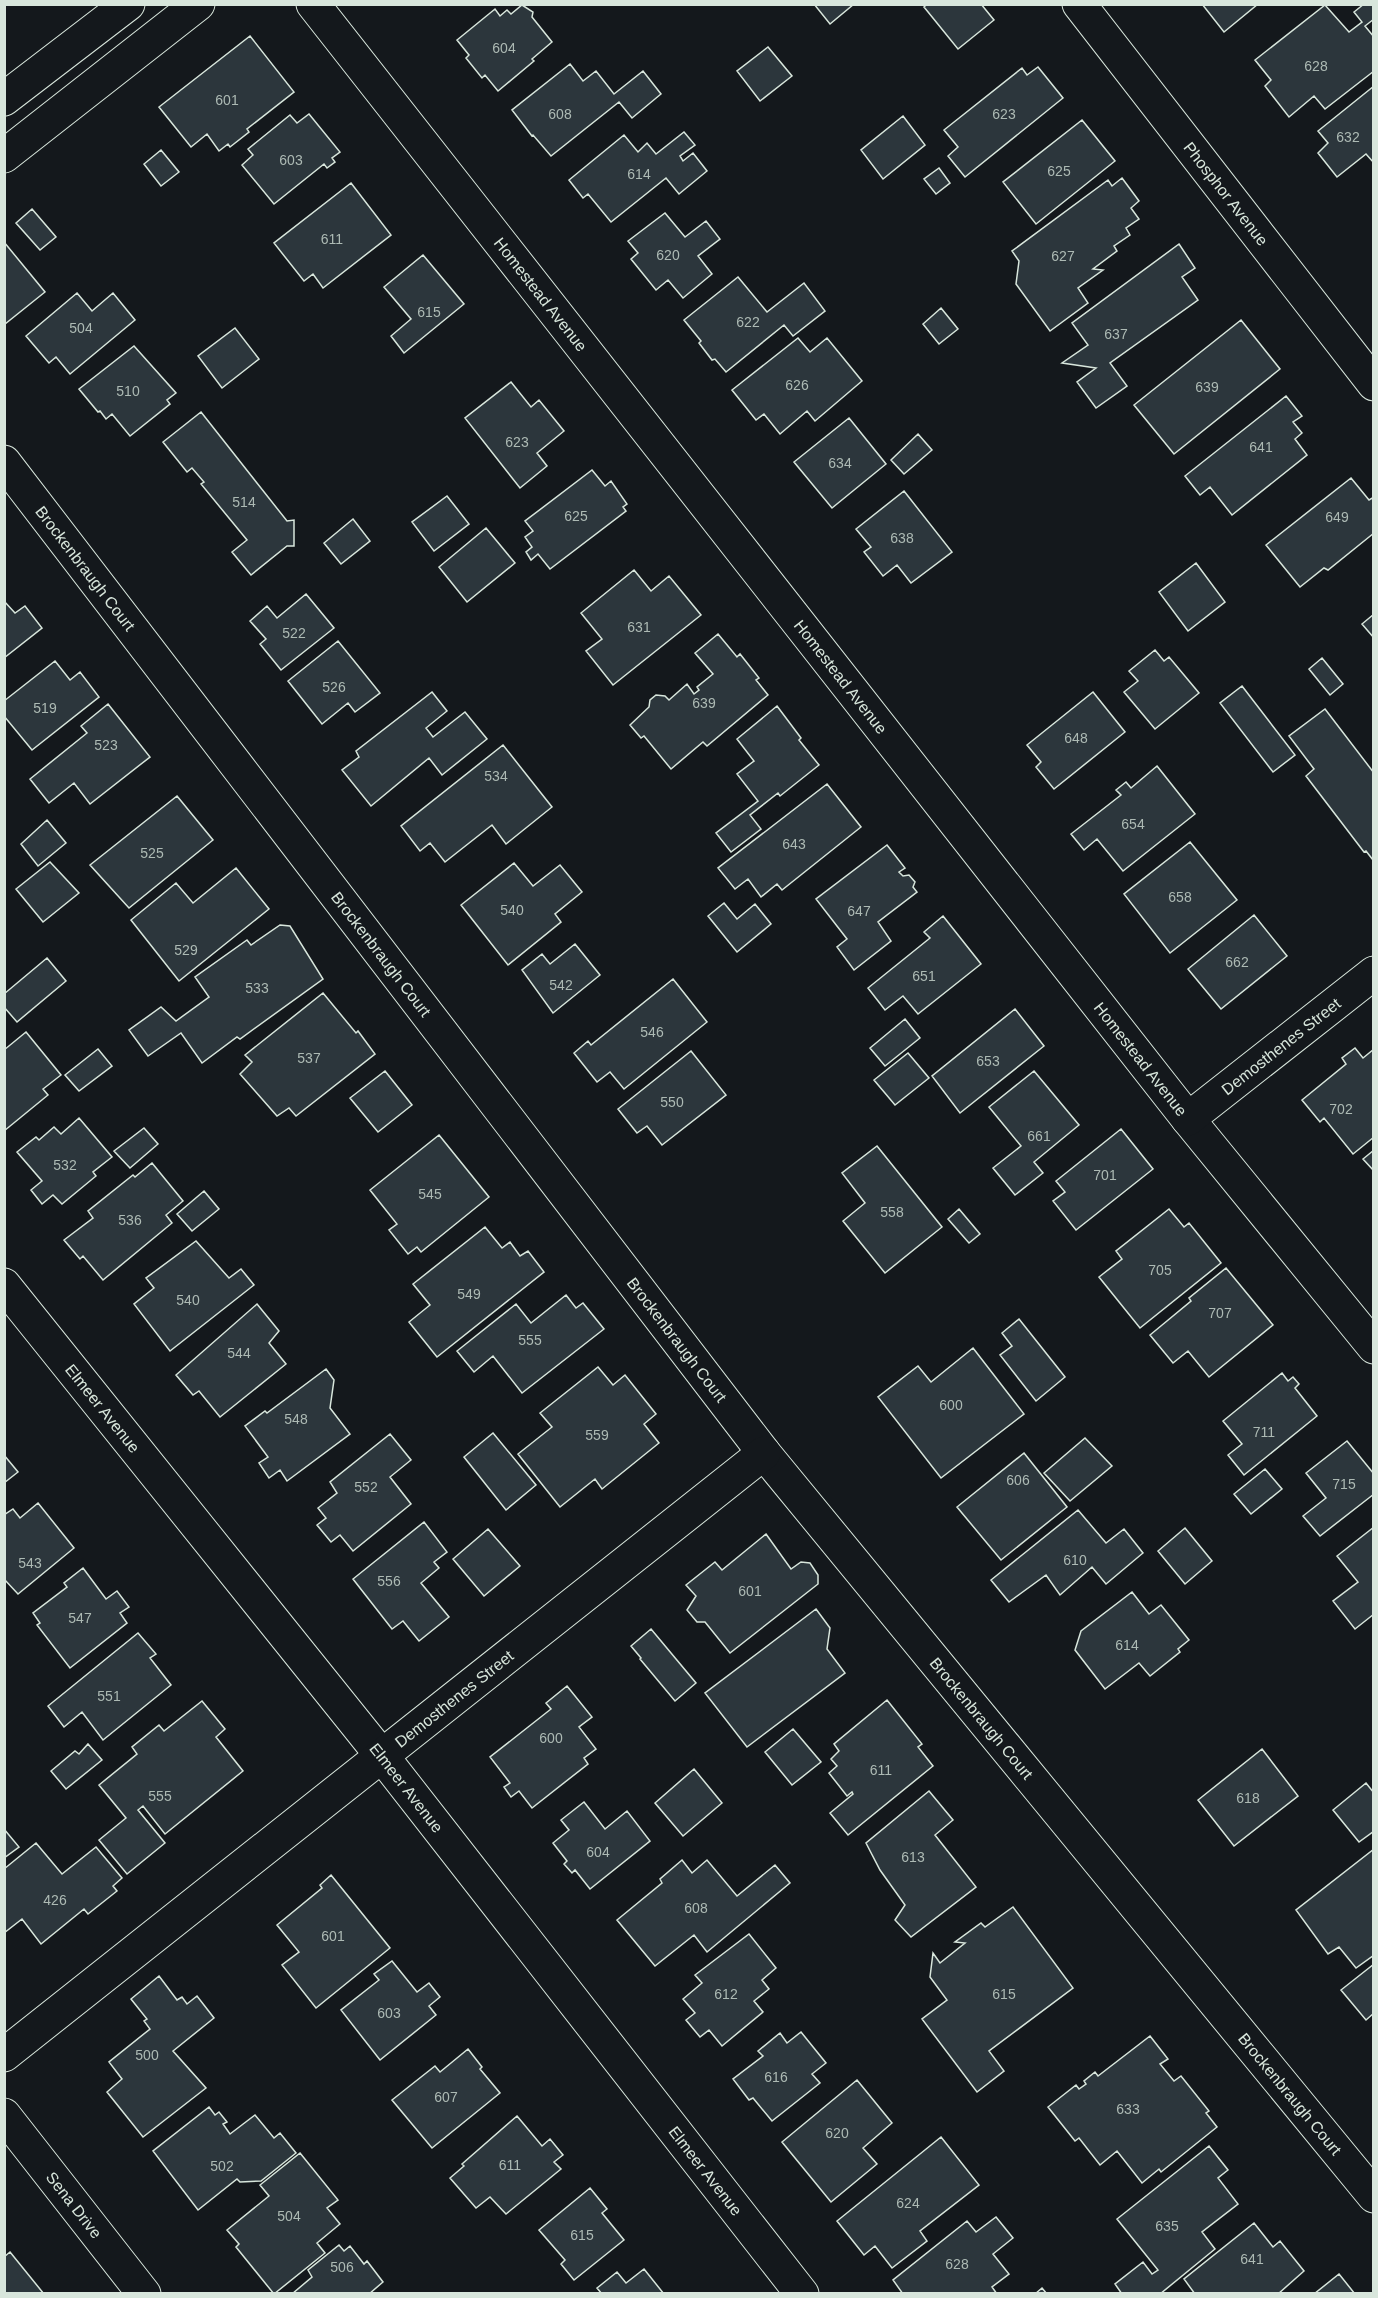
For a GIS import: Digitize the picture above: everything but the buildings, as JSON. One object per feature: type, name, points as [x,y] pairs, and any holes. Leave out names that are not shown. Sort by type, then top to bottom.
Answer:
[{"type":"main road","points":[[4,99],[128,4]]},
{"type":"main road","points":[[4,156],[198,4]]},
{"type":"main road","name":"Homestead Avenue","points":[[313,4],[1188,1119],[1374,1347]]},
{"type":"main road","name":"Phosphor Avenue","points":[[1079,4],[1374,384]]},
{"type":"main road","name":"Brockenbraugh Court","points":[[4,462],[764,1454],[1374,2196]]},
{"type":"main road","name":"Demosthenes Street","points":[[1188,1119],[1374,973]]},
{"type":"main road","name":"Elmeer Avenue","points":[[4,1286],[382,1756],[802,2294]]},
{"type":"main road","name":"Demosthenes Street","points":[[4,2055],[764,1454]]},
{"type":"main road","name":"Sena Drive","points":[[4,2115],[144,2294]]}]
